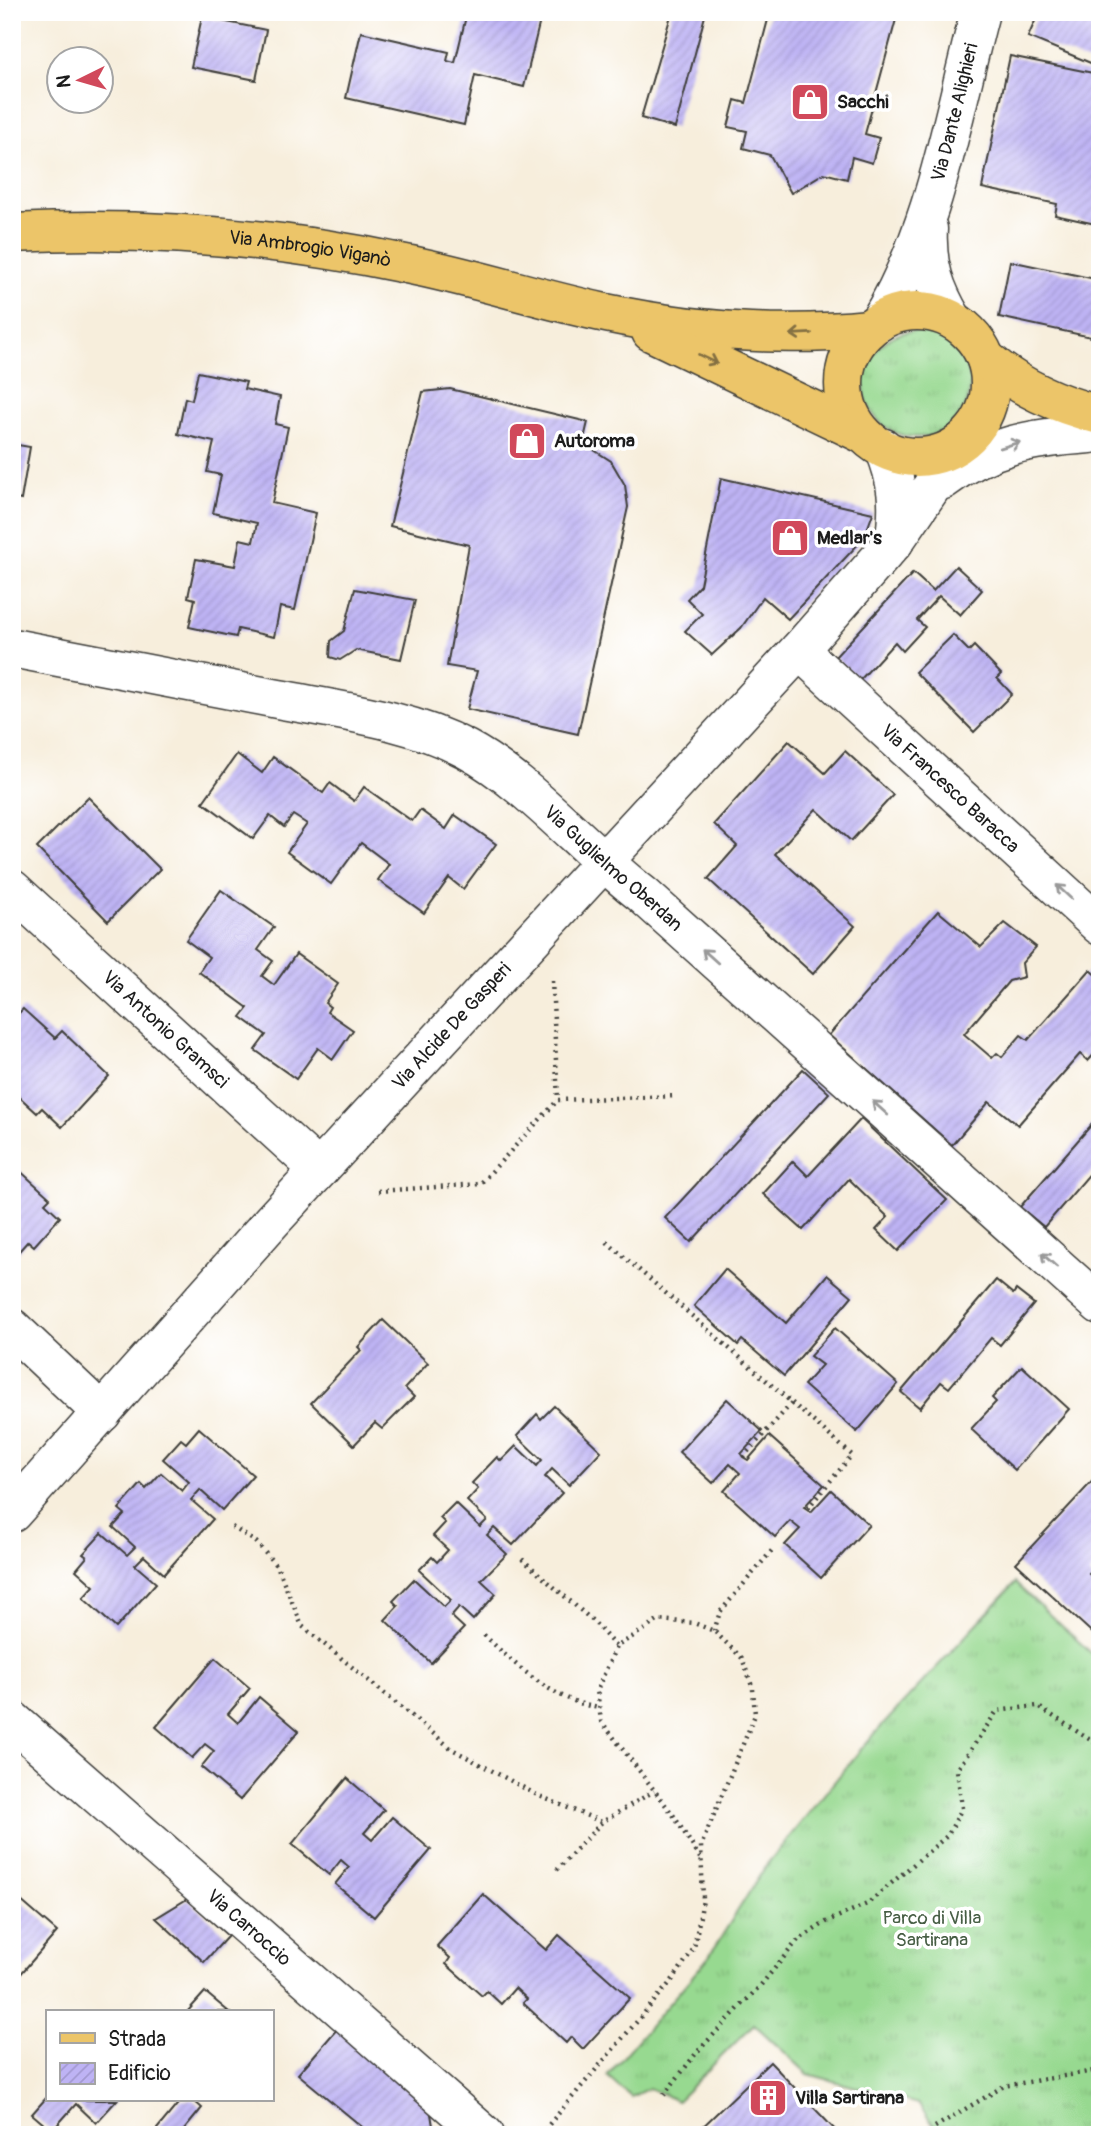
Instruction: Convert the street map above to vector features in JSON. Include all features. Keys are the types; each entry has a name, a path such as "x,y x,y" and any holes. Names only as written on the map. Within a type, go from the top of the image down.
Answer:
{"main road":[{"name":"Via Ambrogio Viganò","path":"12,233 162,231 229,236 403,263 601,312 758,333 789,335 874,325"},
{"path":"916,311 935,313 953,320 977,342 986,359 1010,380 1038,394 1100,417 1029,413 971,431 945,452 924,457 903,456 874,441 851,414 845,392 846,368 854,347 874,325 916,311"},
{"name":"Via Ambrogio Viganò","path":"601,312 690,350 874,441"},
{"path":"971,431 989,391 986,359"}],"street":[{"name":"Via Dante Alighieri","path":"874,325 906,274 929,213 980,12"},
{"name":"Via Dante Alighieri","path":"929,213 927,254 933,282 953,320"},
{"path":"930,490 967,462 1005,446 1050,437 1090,434 1100,430"},
{"name":"Via Alcide De Gasperi","path":"12,1513 319,1170 799,650 894,542 971,431"},
{"path":"874,441 897,491 899,511 894,542"},
{"name":"Via Guglielmo Oberdan","path":"12,649 417,729 467,750 493,766 602,864 642,894 1100,1306"},
{"name":"Via Francesco Baracca","path":"799,650 1100,926"},
{"name":"Via Antonio Gramsci","path":"12,889 319,1170"},
{"path":"12,1328 102,1413"},
{"name":"Via Carroccio","path":"12,1720 473,2131"}],"path":[{"path":"378,1191 481,1184 558,1100 552,981"},
{"path":"558,1100 677,1096"},
{"path":"607,1242 852,1455 807,1509"},
{"path":"743,1457 792,1403"},
{"path":"232,1527 256,1542 278,1568 302,1626 399,1707 452,1749 537,1795 602,1822"},
{"path":"714,1631 720,1612 775,1548"},
{"path":"522,1559 593,1622 616,1647"},
{"path":"540,2135 674,1978 694,1948 703,1900 701,1846 755,1715 752,1689 741,1658 714,1631 694,1623 659,1620 616,1647 597,1690 601,1721 701,1858"},
{"path":"484,1635 538,1682 577,1704 599,1708"},
{"path":"664,2095 698,2051 760,1986 798,1940 828,1921 867,1904 948,1835 962,1808 957,1770 997,1711 1037,1706 1100,1746"},
{"path":"557,1870 602,1822 654,1791"},
{"path":"935,2127 1004,2086 1100,2070"}],"green space":[{"path":"917,331 937,335 955,346 966,364 970,384 966,404 955,422 937,433 917,437 897,433 879,422 868,404 864,384 868,364 879,346 897,335"},
{"name":"Parco di Villa Sartirana","path":"1015,1583 1100,1661 1100,2135 936,2135 935,2127 918,2104 808,2074 754,2024 677,2101 649,2088 631,2097 607,2076 708,1958 767,1864 867,1742"}],"building":[{"path":"467,12 542,12 524,87 475,75 464,125 346,98 361,32 449,52 447,61 455,63"},
{"path":"672,12 706,12 675,128 641,118"},
{"name":"Sacchi","path":"770,12 898,12 865,134 879,138 872,163 852,157 847,179 824,173 791,193 770,155 743,148 747,131 728,127 735,100 746,103"},
{"path":"1039,12 1100,12 1100,225 1055,215 1057,204 982,188 1010,56 1093,73 1093,64 1028,37"},
{"path":"202,17 266,30 256,80 191,67"},
{"path":"1010,261 1100,280 1100,339 999,317"},
{"path":"198,372 246,382 244,389 280,397 275,424 288,427 272,503 316,513 295,610 280,607 274,637 238,629 236,637 189,627 195,599 188,597 196,559 235,566 240,539 253,542 257,523 213,513 221,475 207,472 214,442 178,434 185,398 192,400"},
{"path":"450,389 588,422 583,443 611,461 625,485 628,507 578,734 467,709 477,671 447,666 469,545 390,526 423,392"},
{"path":"12,444 30,447 21,500 12,498"},
{"path":"721,478 873,513 864,538 788,619 763,597 741,628 712,655 685,631 702,614 687,599 700,585"},
{"path":"956,566 982,590 960,615 939,596 917,620 925,627 903,651 895,642 860,680 835,657 913,573 933,591"},
{"path":"355,589 415,600 401,659 356,650 340,660 330,657 331,641 344,631"},
{"path":"953,635 969,651 974,646 1001,674 997,678 1012,694 974,732 915,672"},
{"path":"789,741 825,773 845,751 893,795 851,841 816,809 775,854 855,926 813,974 708,879 737,846 714,824"},
{"path":"237,754 262,773 273,757 323,793 330,783 354,801 364,787 412,821 420,810 446,829 455,815 496,844 463,889 449,878 424,913 378,880 389,864 361,843 331,884 287,852 307,824 293,815 284,827 270,816 253,839 203,802"},
{"path":"88,797 160,869 108,921 37,848"},
{"path":"221,890 274,927 258,950 273,961 262,976 274,985 296,954 338,984 325,1003 330,1007 327,1012 353,1030 333,1059 318,1048 296,1079 255,1050 266,1035 241,1017 248,1008 199,972 209,957 186,940"},
{"path":"938,911 981,947 1005,923 1036,947 1022,963 1024,977 1009,981 964,1034 992,1058 997,1053 1002,1057 1021,1035 1028,1040 1090,970 1100,979 1100,1048 1088,1061 1080,1054 1018,1125 989,1102 952,1145 829,1035"},
{"path":"23,1009 55,1038 62,1031 109,1076 62,1127 42,1108 37,1113 12,1090 12,1020"},
{"path":"803,1069 829,1093 691,1242 665,1218"},
{"path":"1100,1115 1100,1162 1044,1227 1020,1207"},
{"path":"861,1119 947,1200 898,1251 876,1230 888,1217 849,1179 803,1230 763,1194 793,1161 808,1176"},
{"path":"17,1168 50,1198 45,1203 60,1217 34,1246 28,1241 12,1259 12,1173"},
{"path":"725,1269 786,1323 827,1275 852,1296 784,1376 742,1340 738,1345 694,1306"},
{"path":"996,1280 1013,1294 1016,1290 1034,1304 1000,1345 991,1338 949,1388 941,1382 920,1408 901,1392"},
{"path":"383,1320 428,1363 405,1388 414,1397 382,1429 375,1423 354,1445 311,1403 361,1350 358,1347"},
{"path":"835,1328 898,1384 857,1432 804,1385 822,1365 810,1356"},
{"path":"1022,1366 1069,1409 1015,1470 971,1429 996,1402 992,1398"},
{"path":"727,1399 762,1431 741,1454 743,1457 748,1460 769,1436 824,1485 804,1507 811,1512 831,1490 869,1525 821,1578 785,1545 800,1529 790,1521 775,1537 724,1491 740,1473 730,1464 713,1483 679,1452"},
{"path":"554,1406 601,1451 569,1485 552,1469 545,1477 562,1493 513,1545 494,1528 487,1535 507,1554 481,1580 496,1594 473,1620 459,1607 451,1616 464,1628 431,1663 385,1620 398,1606 393,1601 414,1579 444,1607 451,1600 419,1570 432,1557 437,1562 448,1550 433,1536 445,1523 440,1518 455,1503 480,1527 487,1520 467,1501 478,1489 472,1483 497,1457 501,1461 516,1446 537,1466 542,1460 517,1436 537,1414 541,1419"},
{"path":"199,1428 253,1475 222,1510 200,1490 191,1500 213,1519 164,1574 144,1556 135,1565 156,1583 116,1628 83,1598 94,1586 76,1570 87,1557 83,1554 102,1533 127,1555 135,1547 113,1527 125,1514 119,1509 141,1484 146,1489 161,1473 182,1491 189,1482 163,1459 181,1439 186,1443"},
{"path":"1100,1473 1100,1563 1089,1574 1100,1584 1100,1640 1016,1563"},
{"path":"215,1658 250,1688 228,1714 238,1723 259,1697 299,1731 240,1800 201,1767 214,1751 205,1744 192,1758 156,1727"},
{"path":"347,1778 384,1810 364,1833 372,1840 392,1817 431,1850 374,1917 335,1884 349,1867 341,1860 329,1875 292,1844"},
{"path":"12,1893 57,1932 12,1984"},
{"path":"483,1894 546,1950 559,1935 630,1998 583,2049 571,2037 566,2043 523,2003 527,1999 515,1988 501,2004 487,1991 482,1996 446,1964 450,1958 437,1946"},
{"path":"187,1899 228,1936 204,1962 156,1918"},
{"path":"205,1992 227,2010 189,2010"},
{"path":"338,2028 430,2108 434,2132 432,2135 372,2135 298,2074"},
{"name":"Villa Sartirana","path":"770,2062 840,2135 694,2135"},
{"path":"46,2098 46,2102 115,2102 96,2123 76,2104 52,2131 32,2114"},
{"path":"179,2102 195,2102 202,2108 180,2135 152,2135"}],"place":[{"name":"Sacchi","path":"810,102"},
{"name":"Autoroma","path":"527,441"},
{"name":"Medlar's","path":"790,538"},
{"name":"Villa Sartirana","path":"768,2098"}]}
